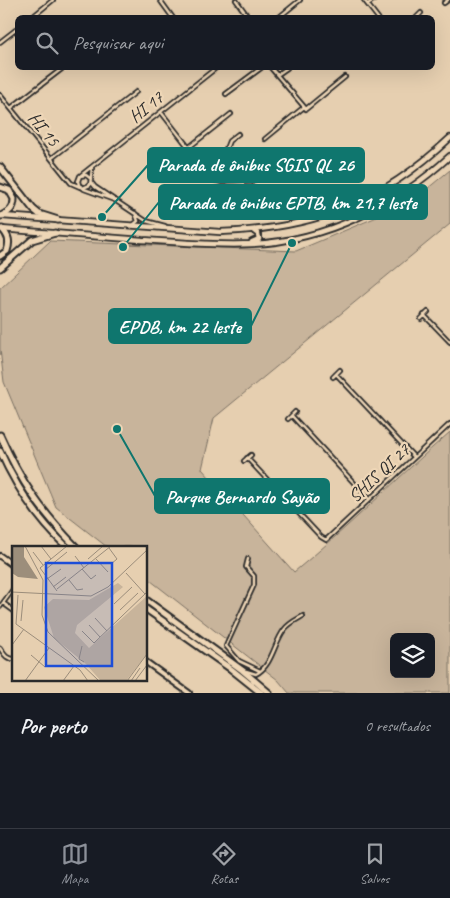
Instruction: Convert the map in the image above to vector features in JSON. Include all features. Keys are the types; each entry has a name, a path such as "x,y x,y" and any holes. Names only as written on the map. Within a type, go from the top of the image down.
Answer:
{"highway":[{"path":"0,167 33,209 39,214 58,220"},
{"path":"0,187 9,190 14,199 12,209 0,216"},
{"path":"0,256 7,251 9,242 7,234 1,229"},
{"path":"0,268 32,240 55,234"},
{"path":"0,435 15,468 30,493 46,516 75,546"},
{"path":"0,451 14,479 42,522 66,546"},
{"path":"148,601 242,670 269,693"},
{"path":"148,610 231,669 261,693"}],"main road":[{"path":"0,216 184,230 254,231 308,221 354,204 402,178 425,161 450,138"},
{"path":"1,229 218,245 266,243 300,237 328,229 394,199 416,184 450,156"},
{"path":"240,245 257,241 259,237 254,231"}],"street":[{"path":"35,15 53,0"},
{"path":"160,0 171,15"},
{"path":"236,0 247,15"},
{"path":"282,15 300,0"},
{"path":"364,0 376,15"},
{"path":"368,4 373,0"},
{"path":"444,3 448,0"},
{"path":"0,42 15,30"},
{"path":"12,108 60,70"},
{"name":"HI 17","path":"80,177 212,70"},
{"path":"226,94 258,70"},
{"path":"273,70 305,108"},
{"path":"277,75 283,70"},
{"path":"264,139 345,77"},
{"path":"52,158 136,92"},
{"name":"HI 15","path":"0,95 68,180 82,188 120,202"},
{"path":"161,112 214,180 251,183 256,178"},
{"path":"188,148 231,114"},
{"path":"204,167 225,151 229,141 238,134"},
{"path":"80,177 78,183 82,188 88,187 91,181 92,167"},
{"path":"68,180 73,181 86,175 95,187 152,224 184,230"},
{"path":"131,226 138,221 135,212"},
{"path":"421,319 428,312"},
{"path":"424,316 450,342"},
{"path":"333,377 340,370"},
{"path":"336,374 414,458"},
{"path":"288,419 295,412"},
{"path":"292,416 369,499"},
{"name":"SHIS QI 27","path":"248,458 325,540 450,424"},
{"path":"244,461 251,455"},
{"path":"0,556 12,565"},
{"path":"248,559 246,567 254,576 254,585 226,646 239,662 260,671"},
{"path":"0,607 12,591"},
{"path":"3,603 12,610"},
{"path":"242,670 256,674 260,671 271,656 284,630 293,621 304,616"},
{"path":"0,648 4,655 12,659"},
{"path":"148,663 188,693"}],"shaded area":[{"path":"450,170 450,224 214,418 202,469 294,572 450,432 450,693 289,693 278,680 148,579 148,546 106,546 56,507 4,382 0,349 0,288 50,241 296,251 410,203"}],"place":[{"name":"Parada de ônibus SGIS QL 26","path":"102,217"},
{"name":"EPDB, km 22 leste","path":"292,243"},
{"name":"Parada de ônibus EPTB, km 21,7 leste","path":"123,247"},
{"name":"Parque Bernardo Sayão","path":"117,429"}]}
